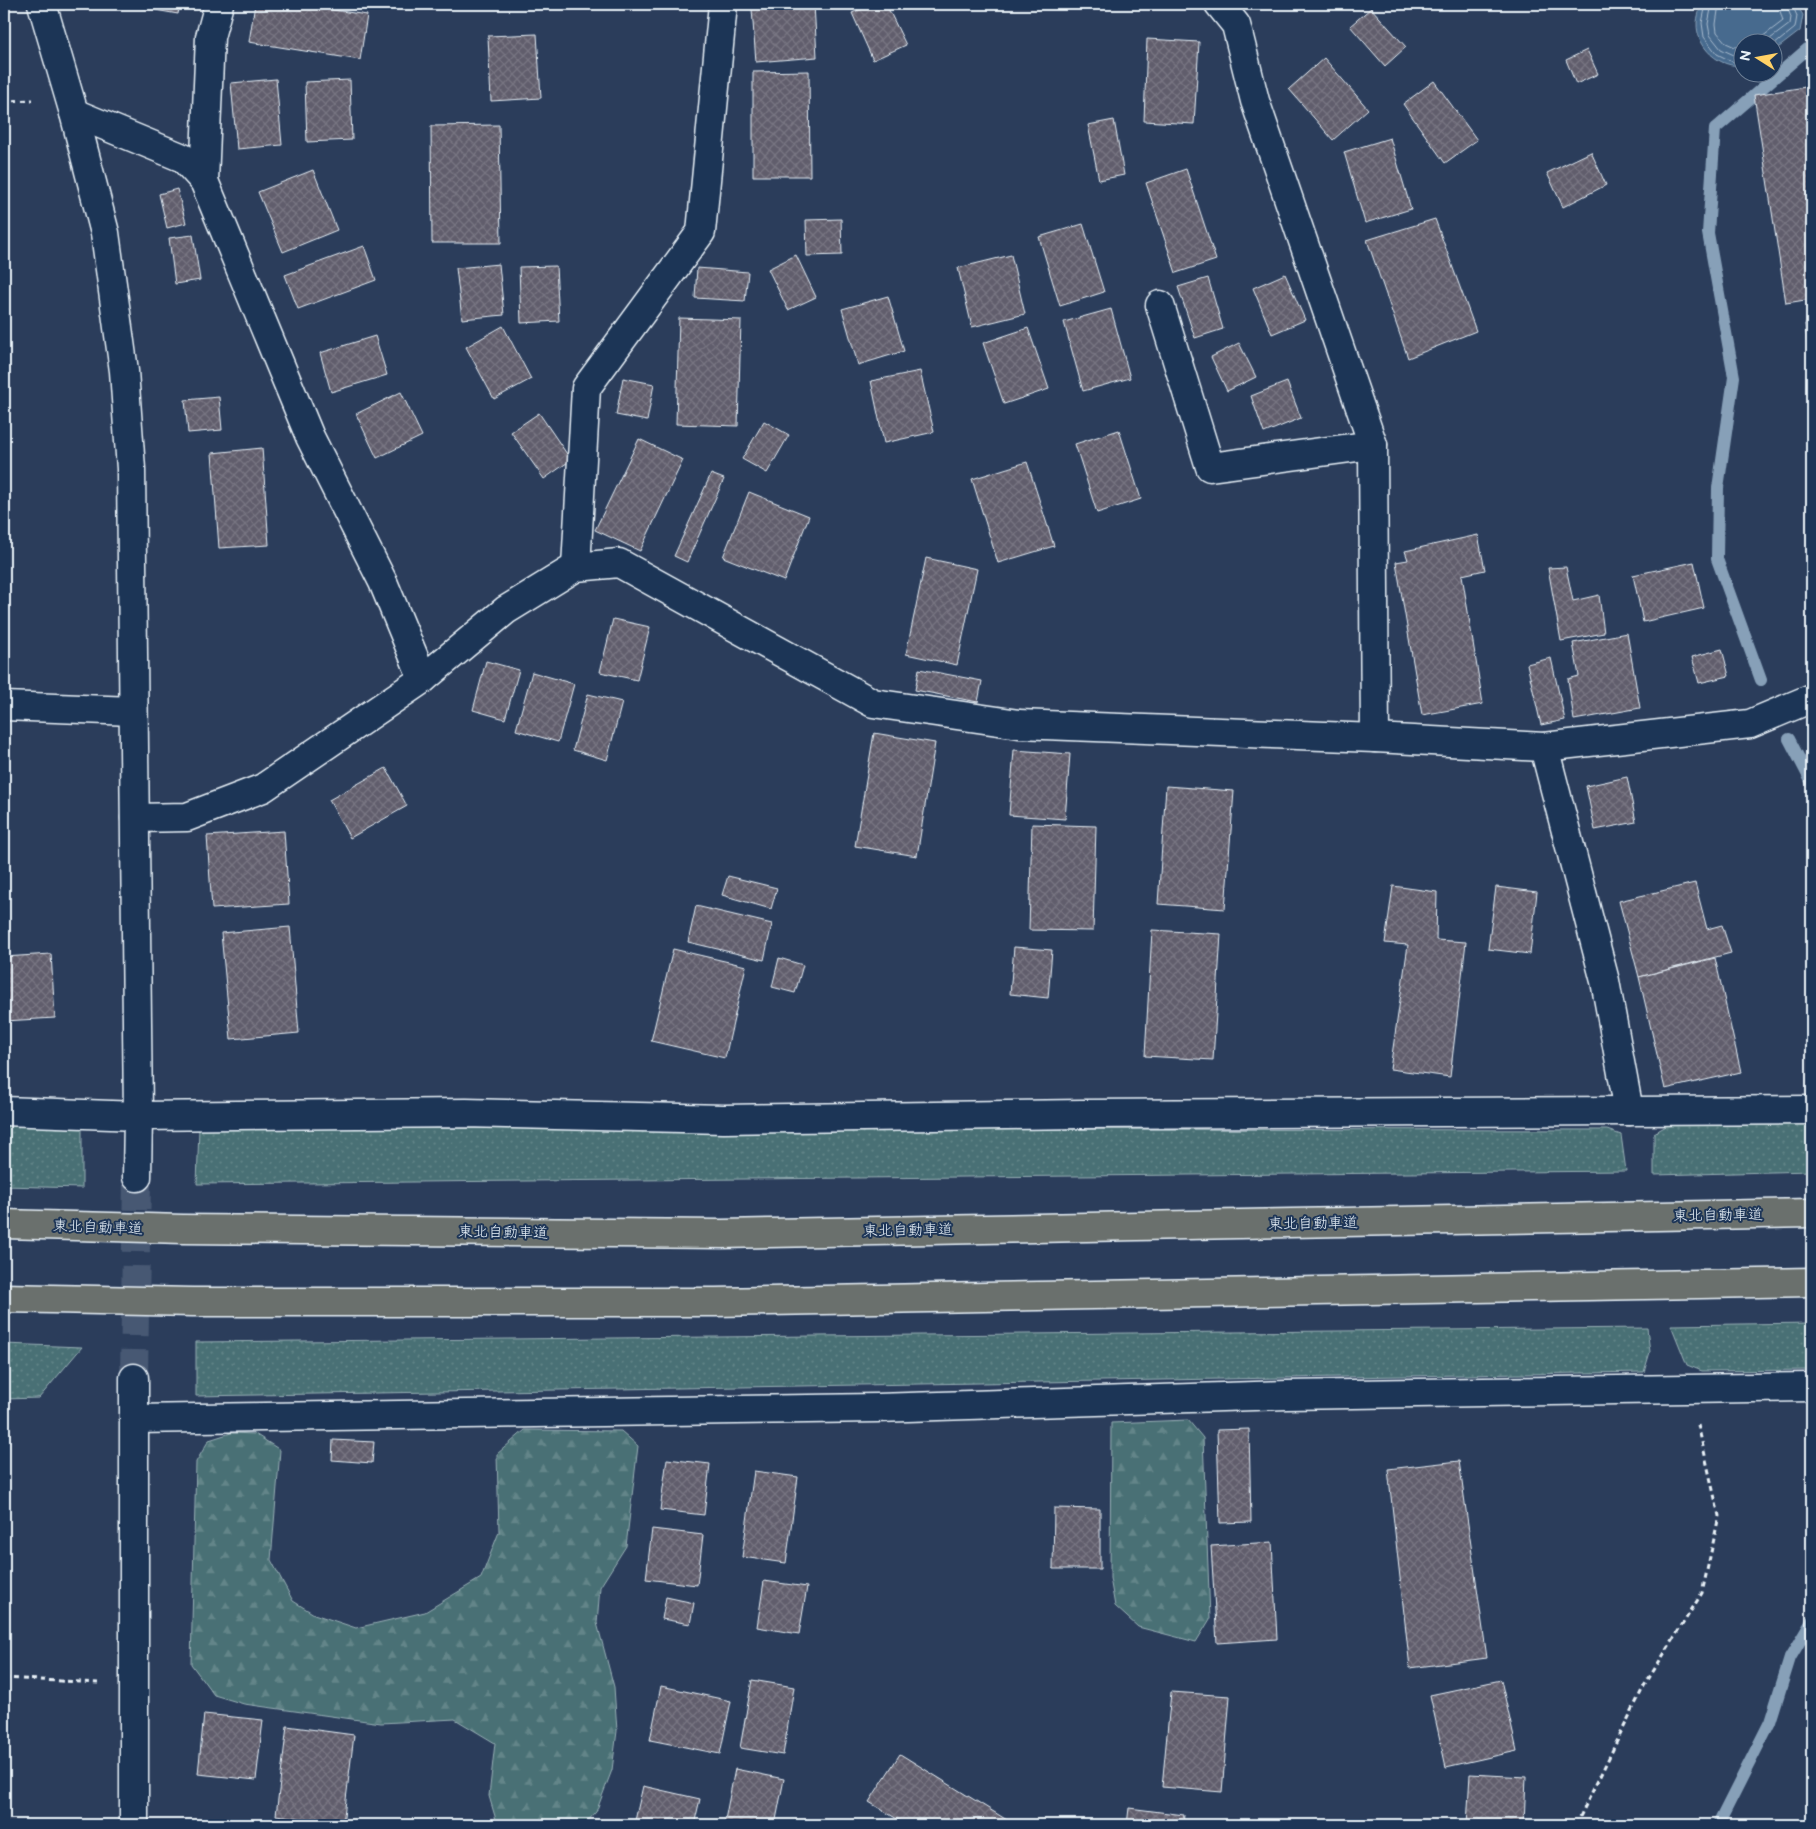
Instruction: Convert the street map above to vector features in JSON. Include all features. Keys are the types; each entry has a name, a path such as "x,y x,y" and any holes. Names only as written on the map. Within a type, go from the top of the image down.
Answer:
{"highway":[{"name":"東北自動車道","path":"4,1224 183,1229 722,1234 1812,1213"},
{"path":"4,1298 193,1302 715,1302 1812,1282"}],"street":[{"path":"42,4 74,113 105,233 124,371 131,469 138,1116 137,1177"},
{"path":"204,181 210,37 219,4"},
{"path":"576,567 586,388 701,232 723,4"},
{"path":"1219,4 1236,25 1255,101 1373,445 1376,738"},
{"path":"74,113 183,158 204,181 310,436 383,582 423,679"},
{"path":"1160,305 1210,467 1373,445"},
{"path":"135,818 187,817 263,788 423,679 506,610 576,567 618,564 873,703 1019,724 1376,738 1544,747 1750,724 1812,698"},
{"path":"4,706 133,711"},
{"path":"1544,747 1605,981 1629,1110"},
{"path":"4,1112 138,1116 466,1113 724,1119 1092,1114 1812,1110"},
{"path":"134,1378 134,1825"},
{"path":"135,1419 877,1408 1287,1395 1812,1387"}],"path":[{"path":"1576,1825 1644,1686 1702,1593 1719,1516 1690,1390"},
{"path":"4,1678 133,1684"}],"green space":[{"path":"1812,1121 1812,1171 1654,1175 1654,1133 1668,1125"},
{"path":"4,1124 82,1126 82,1188 4,1186"},
{"path":"199,1128 1607,1130 1621,1135 1626,1171 197,1184"},
{"path":"1812,1323 1812,1370 1702,1371 1687,1365 1671,1325"},
{"path":"1647,1328 1650,1352 1644,1372 196,1396 196,1342"},
{"path":"4,1344 82,1347 39,1398 4,1399"},
{"path":"1188,1420 1203,1438 1210,1619 1196,1642 1138,1627 1115,1606 1110,1578 1111,1423"},
{"path":"525,1430 621,1431 638,1446 626,1546 600,1587 597,1623 614,1687 617,1731 612,1770 596,1812 584,1825 504,1825 497,1823 489,1796 495,1743 455,1719 381,1723 244,1704 214,1695 191,1664 196,1462 209,1440 231,1433 255,1434 280,1450 271,1560 293,1601 314,1614 356,1628 425,1612 481,1578 499,1532 497,1454"}],"water":[{"path":"1701,4 1796,4 1803,15 1800,31 1784,43 1784,32 1734,32 1734,65 1718,60 1705,48 1698,32 1697,18"}],"building":[{"path":"121,4 180,4 178,14"},
{"path":"255,4 294,4 367,15 360,60 249,42"},
{"path":"814,4 817,57 756,62 752,9"},
{"path":"872,4 886,4 906,45 873,60 852,13"},
{"path":"1371,8 1406,47 1385,66 1350,26"},
{"path":"537,34 541,98 491,101 488,36"},
{"path":"1147,39 1199,42 1194,124 1144,121"},
{"path":"1587,50 1598,74 1576,84 1566,60"},
{"path":"1324,58 1368,109 1333,140 1289,89"},
{"path":"809,71 810,176 753,176 753,72"},
{"path":"276,79 282,145 237,149 231,83"},
{"path":"350,80 352,140 307,142 305,82"},
{"path":"1434,81 1477,140 1445,163 1403,104"},
{"path":"1812,86 1812,299 1786,303 1754,95"},
{"path":"1114,120 1124,175 1099,180 1088,125"},
{"path":"499,125 501,243 432,243 431,126"},
{"path":"1390,138 1411,209 1365,223 1344,152"},
{"path":"1591,152 1606,185 1563,207 1547,173"},
{"path":"1186,169 1216,260 1176,273 1146,183"},
{"path":"313,170 337,230 283,252 258,192"},
{"path":"177,189 186,223 167,228 159,194"},
{"path":"841,219 842,255 807,256 806,220"},
{"path":"1435,219 1476,331 1408,358 1367,240"},
{"path":"1083,224 1104,292 1060,306 1039,237"},
{"path":"193,235 200,280 175,284 169,238"},
{"path":"364,246 376,280 298,309 285,275"},
{"path":"796,255 816,297 788,310 768,269"},
{"path":"1011,255 1025,314 972,327 958,268"},
{"path":"499,264 504,315 462,319 456,268"},
{"path":"556,266 559,321 521,323 519,267"},
{"path":"697,268 748,272 745,301 695,298"},
{"path":"1285,274 1305,320 1272,334 1253,288"},
{"path":"1208,278 1223,329 1195,338 1178,287"},
{"path":"888,296 904,351 858,365 842,309"},
{"path":"1111,309 1130,378 1083,391 1064,322"},
{"path":"679,318 741,320 738,426 676,424"},
{"path":"1812,323 1812,380 1805,324"},
{"path":"503,326 531,379 494,399 466,347"},
{"path":"1028,328 1049,389 1004,404 983,343"},
{"path":"375,336 387,375 331,392 320,353"},
{"path":"1239,343 1256,377 1227,391 1211,357"},
{"path":"920,371 934,432 884,443 871,381"},
{"path":"623,378 654,384 647,421 616,415"},
{"path":"1287,382 1301,418 1264,433 1251,396"},
{"path":"401,392 422,436 377,458 356,414"},
{"path":"219,397 222,430 188,433 185,400"},
{"path":"539,413 571,460 544,479 511,432"},
{"path":"764,421 789,435 767,473 742,459"},
{"path":"1119,430 1141,499 1097,513 1075,444"},
{"path":"639,439 683,460 640,551 595,530"},
{"path":"262,448 269,545 219,548 212,453"},
{"path":"1027,462 1054,546 998,563 972,479"},
{"path":"711,474 724,479 687,562 674,556"},
{"path":"749,492 809,516 784,581 723,557"},
{"path":"1478,535 1485,570 1462,575 1483,704 1422,715 1396,562 1408,560 1405,551"},
{"path":"926,558 977,569 957,665 906,654"},
{"path":"1694,562 1704,608 1643,622 1633,575"},
{"path":"1566,567 1573,601 1599,595 1604,633 1561,641 1548,568"},
{"path":"613,619 650,627 637,680 600,672"},
{"path":"1627,633 1640,708 1574,720 1568,679 1579,676 1573,643"},
{"path":"1722,649 1729,676 1699,683 1692,657"},
{"path":"1551,658 1565,720 1541,725 1527,664"},
{"path":"486,661 519,670 505,719 473,710"},
{"path":"919,669 982,681 978,702 915,690"},
{"path":"532,672 574,684 558,742 516,730"},
{"path":"588,694 622,702 607,760 573,750"},
{"path":"874,733 935,743 917,856 855,846"},
{"path":"1014,750 1070,754 1065,819 1009,815"},
{"path":"386,768 407,806 350,838 329,800"},
{"path":"1627,777 1636,822 1595,830 1586,786"},
{"path":"1166,786 1234,791 1225,909 1158,904"},
{"path":"1032,824 1096,826 1093,931 1029,930"},
{"path":"284,831 289,904 212,909 207,836"},
{"path":"728,876 777,888 771,909 722,895"},
{"path":"1695,883 1707,929 1722,925 1731,953 1639,977 1619,901"},
{"path":"1393,886 1437,892 1436,940 1466,942 1450,1077 1390,1069 1408,945 1385,943"},
{"path":"1496,887 1537,892 1530,954 1488,949"},
{"path":"696,906 772,924 764,960 688,942"},
{"path":"290,927 299,1033 231,1039 221,933"},
{"path":"1152,930 1221,934 1213,1060 1145,1056"},
{"path":"1014,947 1052,950 1048,998 1010,994"},
{"path":"673,949 746,966 725,1058 651,1041"},
{"path":"51,954 55,1018 4,1021 4,957"},
{"path":"779,958 803,965 795,993 772,987"},
{"path":"1715,958 1741,1072 1665,1089 1639,977"},
{"path":"1249,1429 1251,1522 1220,1523 1217,1430"},
{"path":"333,1440 374,1442 372,1463 332,1460"},
{"path":"667,1459 710,1464 704,1515 660,1510"},
{"path":"1459,1461 1487,1658 1410,1668 1388,1469"},
{"path":"754,1471 798,1477 786,1563 742,1557"},
{"path":"1054,1508 1100,1509 1100,1569 1053,1569"},
{"path":"652,1529 703,1535 697,1585 646,1579"},
{"path":"1272,1542 1277,1639 1217,1643 1211,1546"},
{"path":"764,1581 807,1587 799,1634 757,1627"},
{"path":"666,1597 694,1603 690,1624 662,1619"},
{"path":"752,1680 794,1687 783,1755 740,1748"},
{"path":"1501,1680 1517,1751 1446,1767 1430,1695"},
{"path":"661,1686 731,1701 720,1754 650,1740"},
{"path":"1171,1692 1230,1696 1222,1792 1162,1787"},
{"path":"204,1714 263,1720 256,1780 198,1774"},
{"path":"287,1726 354,1735 343,1824 276,1815"},
{"path":"900,1754 1015,1825 907,1825 869,1802"},
{"path":"735,1769 784,1779 775,1825 724,1825"},
{"path":"1470,1774 1526,1777 1524,1825 1467,1825"},
{"path":"643,1786 700,1799 694,1825 634,1825"},
{"path":"1129,1808 1184,1815 1183,1825 1127,1825"}],"waterway":[{"path":"1761,680 1717,559 1718,488 1734,377 1708,233 1715,129 1812,45"},
{"path":"1789,739 1812,783"},
{"path":"1718,1825 1770,1722 1790,1658 1812,1621"}],"tunnel":[{"path":"134,1378 137,1177"}]}
